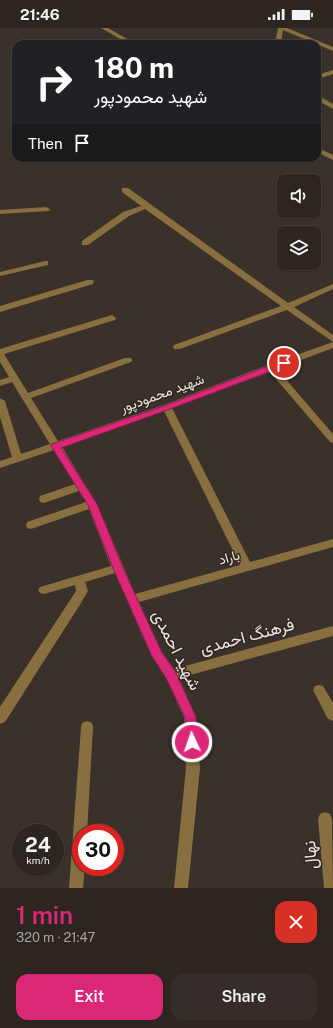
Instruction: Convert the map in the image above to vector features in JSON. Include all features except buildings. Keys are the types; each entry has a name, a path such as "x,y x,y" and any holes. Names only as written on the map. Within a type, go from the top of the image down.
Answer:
{"street":[{"path":"104,28 126,40"},
{"path":"279,40 281,28 311,40"},
{"path":"298,28 333,43"},
{"path":"321,44 333,49"},
{"path":"321,76 333,72"},
{"path":"321,100 333,107"},
{"path":"321,150 333,158"},
{"path":"125,190 333,339"},
{"path":"85,243 126,214 146,206"},
{"path":"0,212 46,209"},
{"path":"0,274 45,263"},
{"path":"0,310 90,282"},
{"path":"177,347 287,307 333,286"},
{"path":"0,354 112,318"},
{"name":"شهید محمودپور","path":"0,465 167,408 333,345"},
{"name":"شهید احمدی","path":"0,354 55,446 92,504 118,568 157,656 171,675 190,717 193,761 181,888"},
{"path":"25,397 128,360"},
{"path":"272,367 333,440"},
{"path":"0,383 14,379"},
{"path":"0,401 17,459"},
{"path":"167,408 247,567"},
{"path":"44,499 81,486"},
{"path":"31,525 92,504"},
{"name":"باراد","path":"133,599 333,543"},
{"path":"44,590 118,568"},
{"path":"0,718 82,592 79,580"},
{"name":"فرهنگ احمدی","path":"171,675 333,631"},
{"path":"319,690 333,715"},
{"path":"76,888 87,727"},
{"name":"نهال","path":"325,819 331,888"}],"route":[{"path":"192,742 190,717 171,675 157,656 118,568 92,504 55,446 167,408 284,363"}]}
